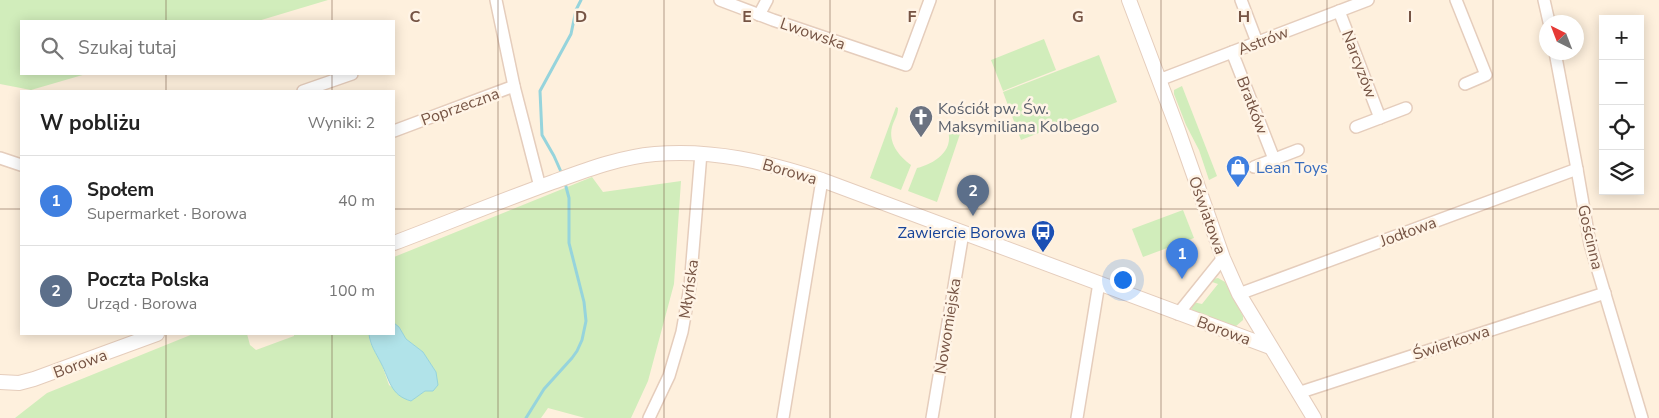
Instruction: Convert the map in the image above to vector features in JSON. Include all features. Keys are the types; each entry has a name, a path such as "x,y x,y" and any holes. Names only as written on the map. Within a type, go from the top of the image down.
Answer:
{"street":[{"path":"496,0 514,86"},
{"name":"Lwowska","path":"720,0 906,65 930,0"},
{"path":"759,15 767,0"},
{"name":"Oświatowa","path":"1129,0 1223,258 1239,294 1314,418"},
{"path":"1241,0 1257,42"},
{"name":"Astrów","path":"1159,80 1368,0"},
{"path":"1456,0 1486,75 1465,84"},
{"path":"1544,0 1547,15"},
{"name":"Narcyzów","path":"1339,11 1380,118"},
{"name":"Bratków","path":"1232,52 1274,159"},
{"name":"Gościnna","path":"1557,60 1586,227 1642,418"},
{"path":"306,90 349,75"},
{"name":"Poprzeczna","path":"395,131 514,86 546,185"},
{"name":"Narcyzów","path":"1356,127 1406,108"},
{"path":"1254,167 1298,150"},
{"name":"Borowa","path":"395,243 602,164 654,154 701,153 740,158 782,167 822,180 1270,347"},
{"name":"Młyńska","path":"649,418 668,376 682,332 690,287 701,153"},
{"path":"0,158 20,165"},
{"name":"Jodłowa","path":"1239,294 1577,169"},
{"path":"783,418 822,180"},
{"name":"Nowomiejska","path":"932,418 963,233"},
{"name":"Borowa","path":"1178,314 1223,258"},
{"path":"1077,418 1098,283"},
{"name":"Świerkowa","path":"1298,393 1604,292"},
{"name":"Borowa","path":"0,382 18,383 34,379 154,335"}],"green space":[{"path":"0,0 328,0 261,20 20,20 20,75 83,75 31,90 0,84"},
{"path":"1044,39 1056,70 1003,91 991,60"},
{"path":"1099,55 1117,102 1021,140 1003,92"},
{"path":"1182,86 1217,176 1209,180 1199,150 1186,125 1174,94 1174,90"},
{"path":"896,107 898,111 891,133 893,144 902,158 911,165 901,190 870,178"},
{"path":"954,123 963,125 937,202 908,191 917,168 941,156 948,145 948,131"},
{"path":"592,177 603,192 681,181 674,284 648,381 631,418 585,418 548,408 541,418 15,418 47,393 191,335 247,335 250,345 256,350 294,335 369,335 370,342 382,365 389,385 411,401 425,391 436,372 423,352 406,339 395,324 395,257"},
{"path":"1183,210 1194,238 1143,257 1132,229"},
{"path":"1218,278 1225,282 1243,316 1243,320 1235,327 1192,312 1191,306 1193,302 1202,304 1218,284 1209,281"}],"water":[{"path":"395,324 406,339 423,352 436,372 438,385 433,391 425,391 411,401 399,395 392,386 373,349 369,335 395,335"}],"waterway":[{"path":"562,174 542,135 540,91 571,34 576,10 581,0"},
{"path":"526,418 544,389 577,351 582,340 586,321 584,302 569,243 569,198 565,183"}],"place":[{"name":"Kościół pw. Św. Maksymiliana Kolbego","path":"921,138"},
{"name":"Lean Toys","path":"1238,188"},
{"name":"Poczta Polska","path":"973,216"},
{"name":"Zawiercie Borowa","path":"1043,253"},
{"name":"Społem","path":"1182,279"}]}
